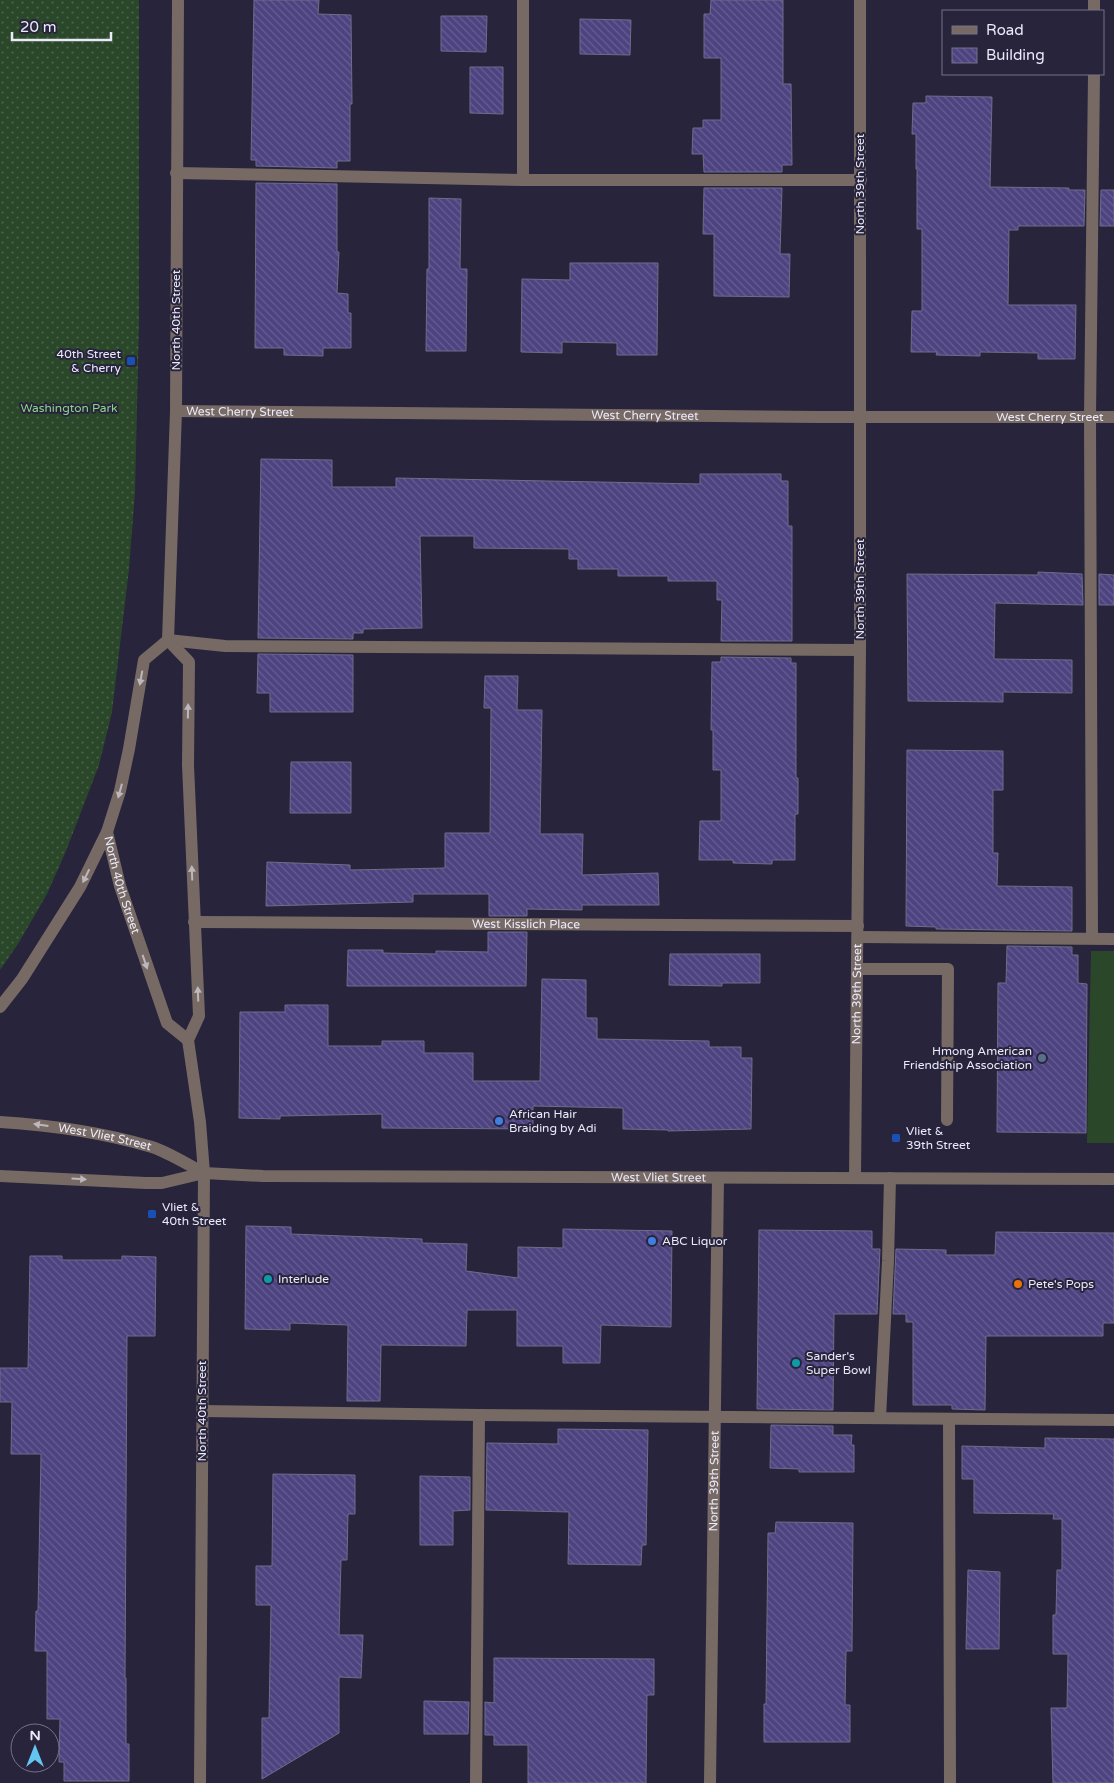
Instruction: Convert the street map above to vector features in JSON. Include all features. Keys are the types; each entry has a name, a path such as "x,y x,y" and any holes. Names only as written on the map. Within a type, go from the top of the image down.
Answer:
{"street":[{"name":"North 40th Street","path":"178,0 176,411 168,640 144,660 130,749 120,791 107,832 120,886 167,1023 188,1040 200,1122 204,1173 200,1783"},
{"path":"523,0 523,180"},
{"name":"North 39th Street","path":"855,1178 860,650 860,0"},
{"path":"1092,938 1090,417 1094,75"},
{"path":"176,173 523,180 861,180"},
{"name":"West Cherry Street","path":"176,411 860,417 1114,417"},
{"path":"168,640 225,646 860,650"},
{"path":"168,640 189,662 188,765 198,1016 188,1040"},
{"path":"0,1007 22,979 80,887 107,832"},
{"name":"West Kisslich Place","path":"194,922 858,932 1114,939"},
{"path":"858,969 948,969 947,1120"},
{"name":"West Vliet Street","path":"0,1122 37,1124 84,1132 154,1148 204,1173"},
{"name":"West Vliet Street","path":"0,1176 162,1183 204,1173 263,1176 1114,1179"},
{"name":"North 39th Street","path":"710,1783 718,1178"},
{"path":"880,1418 890,1178"},
{"path":"202,1411 1114,1420"},
{"path":"476,1783 480,1415"},
{"path":"949,1419 950,1783"}],"green space":[{"name":"Washington Park","path":"0,0 139,0 139,323 135,492 129,569 112,712 99,765 66,851 47,894 18,944 0,970"},
{"path":"1091,951 1114,951 1114,1143 1087,1143"}],"building":[{"path":"254,0 319,0 318,14 351,15 352,104 350,104 350,161 337,161 337,168 256,166 256,160 251,160"},
{"path":"711,0 783,0 783,84 791,84 792,165 782,165 782,172 704,172 703,154 692,154 693,128 703,128 703,120 721,120 721,58 704,58 704,14 710,14"},
{"path":"441,16 487,16 486,52 441,51"},
{"path":"580,19 631,20 630,55 580,54"},
{"path":"470,67 503,67 503,114 470,113"},
{"path":"926,96 992,97 990,187 1085,190 1084,226 1018,226 1018,230 1009,230 1008,305 1076,305 1075,359 1038,359 1038,353 980,352 980,356 936,355 937,352 911,352 912,311 922,311 922,229 917,229 916,134 912,134 913,103 926,103"},
{"path":"256,183 337,184 337,252 339,252 337,293 348,294 348,313 351,313 351,348 323,348 323,356 284,355 284,348 255,348"},
{"path":"704,188 782,188 780,254 790,254 789,297 714,296 714,234 703,234"},
{"path":"1101,190 1114,190 1114,226 1100,226"},
{"path":"429,198 461,199 460,269 467,269 466,351 426,351"},
{"path":"570,263 658,263 657,355 617,355 617,343 562,342 562,353 521,352 522,279 570,280"},
{"path":"261,459 332,460 332,487 396,487 396,478 700,484 700,474 781,474 781,481 788,481 788,526 792,526 792,641 721,641 722,600 717,600 717,581 668,581 668,576 618,576 618,569 578,569 578,559 569,559 569,549 474,548 474,536 420,536 422,628 363,629 363,633 353,633 353,639 258,638"},
{"path":"1038,572 1082,574 1083,605 995,603 994,659 1072,660 1072,693 1003,692 1003,702 908,701 907,574 1038,575"},
{"path":"1099,574 1114,575 1114,605 1099,605"},
{"path":"258,654 353,655 353,712 270,712 270,693 257,693"},
{"path":"721,657 791,658 791,663 796,663 796,778 798,778 798,814 795,814 795,860 772,860 772,864 733,863 733,860 699,860 700,821 721,821 721,770 713,770 713,730 711,730 712,662 721,662"},
{"path":"485,676 518,676 517,710 542,710 540,834 583,834 582,875 658,873 659,905 582,905 582,910 527,909 527,916 489,916 489,894 413,894 413,902 266,906 267,862 350,865 350,870 445,868 445,833 490,833 491,708 484,708"},
{"path":"907,750 1003,751 1003,790 993,790 993,853 998,853 997,886 1072,887 1072,931 936,929 936,927 906,926"},
{"path":"291,762 351,762 351,813 290,813"},
{"path":"488,932 527,932 526,986 347,986 348,950 383,950 383,953 436,954 436,951 488,952"},
{"name":"Hmong American Friendship Association","path":"1007,946 1072,947 1072,955 1078,955 1078,983 1087,984 1086,1133 997,1132 998,983 1006,983"},
{"path":"670,954 760,954 760,983 722,983 722,986 669,985"},
{"path":"542,979 586,980 586,1018 597,1018 597,1039 709,1041 709,1047 741,1047 741,1058 752,1058 751,1129 668,1131 623,1129 623,1108 533,1106 533,1129 382,1128 382,1114 280,1116 280,1119 239,1118 240,1012 285,1012 285,1005 328,1005 328,1046 382,1046 382,1041 424,1041 424,1053 473,1053 473,1081 540,1081"},
{"path":"246,1226 291,1227 291,1234 422,1239 422,1243 467,1244 466,1271 518,1278 518,1247 563,1248 563,1229 672,1231 671,1327 601,1325 600,1363 563,1363 563,1346 517,1346 517,1310 467,1310 466,1346 381,1345 380,1401 347,1401 348,1325 290,1323 290,1330 245,1329"},
{"name":"Sander's Super Bowl","path":"759,1230 872,1231 872,1249 880,1249 877,1314 834,1314 833,1410 757,1409"},
{"path":"996,1232 1114,1233 1114,1323 1103,1323 1103,1336 986,1336 985,1410 952,1409 952,1405 913,1405 913,1322 906,1322 906,1314 893,1314 896,1249 946,1250 946,1255 995,1255"},
{"path":"30,1256 62,1256 62,1260 122,1260 122,1256 156,1257 155,1336 127,1336 125,1678 126,1744 129,1744 129,1781 64,1781 64,1762 60,1762 60,1719 47,1719 47,1651 35,1651 36,1611 38,1611 41,1454 11,1454 12,1402 0,1402 0,1368 28,1368"},
{"path":"771,1425 833,1426 833,1435 852,1435 851,1445 854,1445 854,1472 799,1472 799,1469 770,1468"},
{"path":"558,1429 648,1430 646,1545 642,1545 641,1565 568,1564 569,1512 486,1510 487,1443 558,1444"},
{"path":"1045,1438 1114,1439 1114,1783 1053,1783 1051,1708 1067,1708 1068,1654 1053,1654 1053,1615 1056,1615 1057,1570 1062,1570 1062,1519 1053,1519 1054,1514 974,1513 974,1479 962,1479 962,1446 1045,1448"},
{"path":"273,1474 355,1475 355,1514 348,1514 347,1560 341,1560 339,1635 363,1635 361,1678 339,1677 339,1733 262,1779 262,1718 269,1718 271,1605 256,1605 256,1566 272,1566"},
{"path":"420,1476 470,1477 470,1510 453,1511 453,1545 420,1545"},
{"path":"776,1522 853,1523 852,1651 846,1651 845,1705 850,1705 850,1742 764,1742 768,1533 775,1533"},
{"path":"968,1570 1000,1572 999,1649 966,1649"},
{"path":"494,1658 654,1659 654,1695 647,1695 646,1783 528,1783 528,1745 494,1745 494,1735 485,1735 485,1702 494,1703"},
{"path":"424,1701 469,1702 468,1734 424,1734"}],"place":[{"name":"40th Street & Cherry","path":"131,361"},
{"name":"Hmong American Friendship Association","path":"1042,1058"},
{"name":"African Hair Braiding by Adi","path":"499,1121"},
{"name":"Vliet & 39th Street","path":"896,1138"},
{"name":"Vliet & 40th Street","path":"152,1214"},
{"name":"ABC Liquor","path":"652,1241"},
{"name":"Interlude","path":"268,1279"},
{"name":"Pete's Pops","path":"1018,1284"},
{"name":"Sander's Super Bowl","path":"796,1363"}]}
